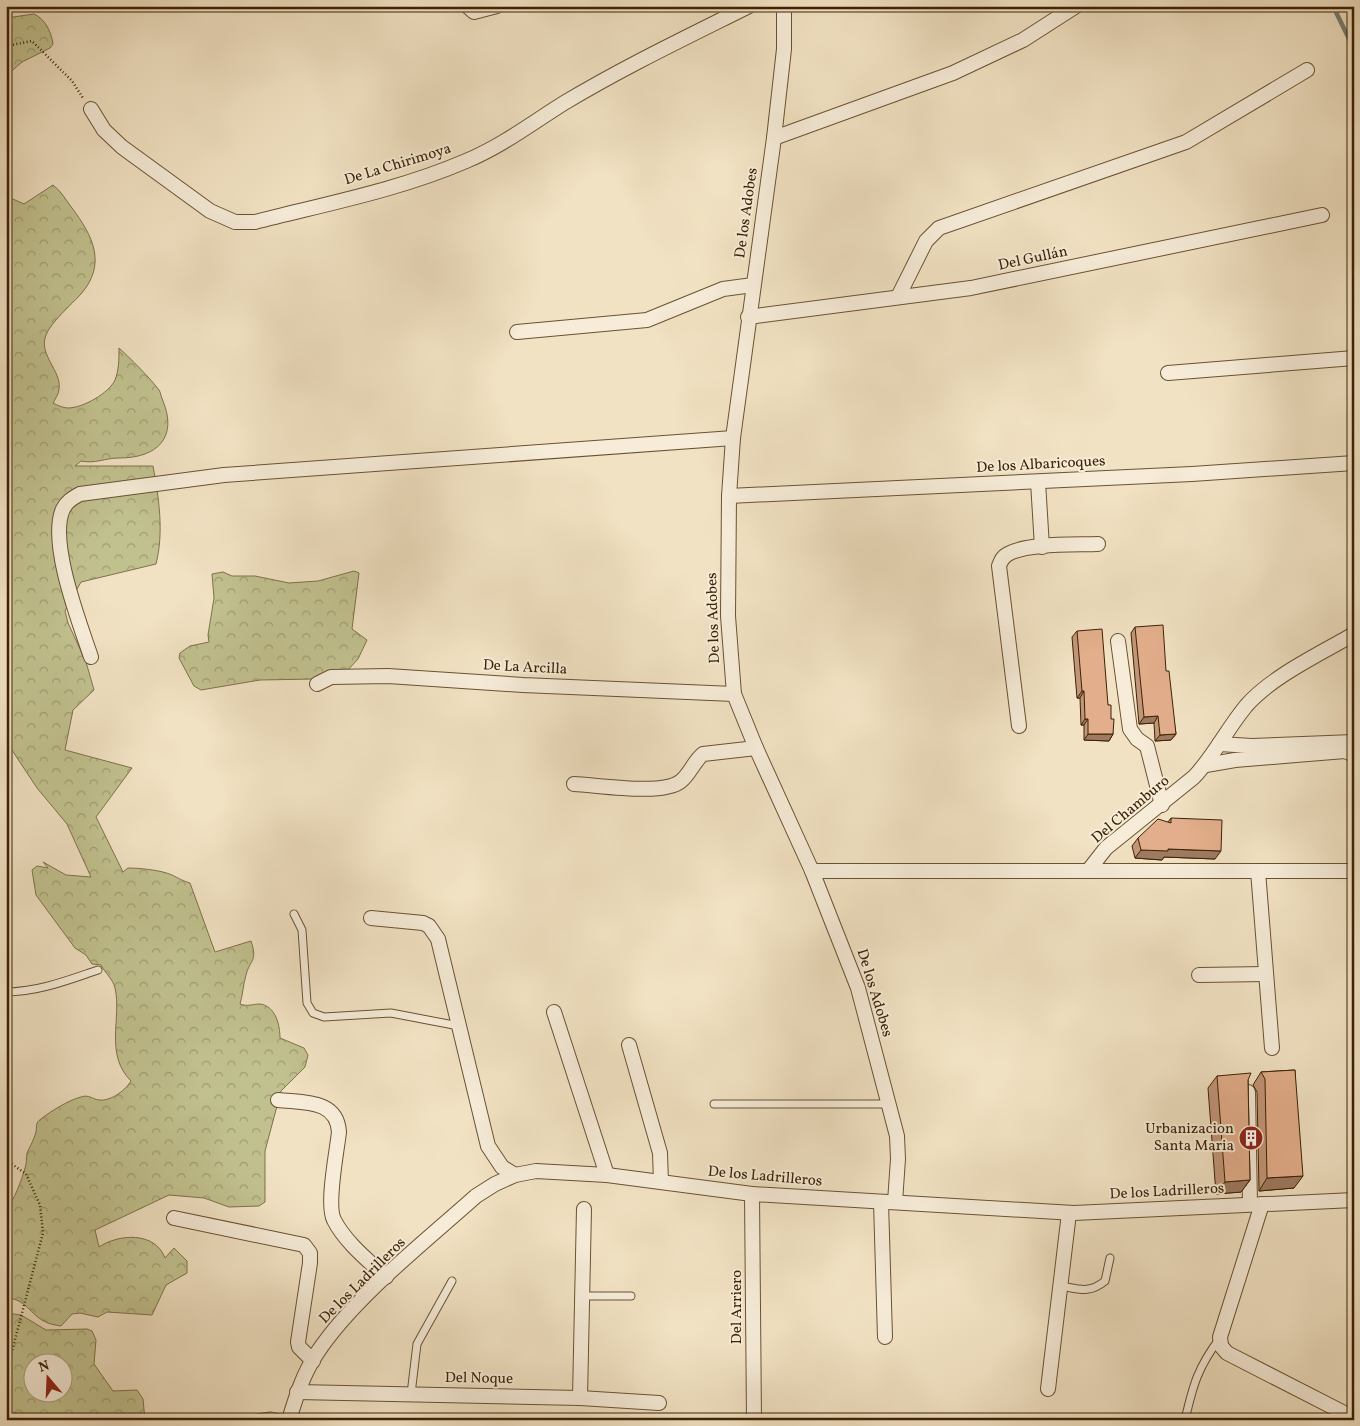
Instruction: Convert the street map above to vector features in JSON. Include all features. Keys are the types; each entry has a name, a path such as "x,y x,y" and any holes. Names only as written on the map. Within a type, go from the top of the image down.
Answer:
{"street":[{"path":"467,6 474,12 497,6"},
{"name":"De La Chirimoya","path":"92,109 104,130 122,147 210,211 235,222 255,222 402,183 468,161 498,145 564,103 642,60 749,6"},
{"name":"De los Adobes","path":"784,6 784,49 774,138 732,438 729,496 728,616 734,694 756,748 812,871 858,988 897,1136 898,1160 888,1202 886,1337"},
{"path":"774,138 953,73 1023,40 1076,6"},
{"path":"898,297 926,241 939,228 1186,142 1306,70"},
{"name":"Del Gullán","path":"748,317 971,288 1322,215"},
{"path":"517,332 647,320 724,289 752,285"},
{"path":"1168,373 1354,358"},
{"path":"91,657 68,586 59,543 62,511 68,501 80,494 224,475 732,438"},
{"name":"De los Albaricoques","path":"729,496 1038,482 1354,463"},
{"path":"1038,482 1042,547"},
{"path":"1019,726 999,566 1001,559 1007,554 1042,547 1098,544"},
{"name":"Del Chamburo","path":"1088,871 1106,848 1162,805 1206,765 1247,705 1267,687 1354,634"},
{"path":"1118,641 1130,729 1137,739 1147,746 1162,805"},
{"name":"De La Arcilla","path":"316,684 331,677 388,676 523,685 734,694"},
{"path":"1219,744 1252,746 1354,742"},
{"path":"574,784 666,788 683,780 697,759 703,754 756,748"},
{"path":"1206,765 1235,760 1345,751 1354,755"},
{"path":"812,871 1354,871"},
{"path":"1258,871 1272,1048"},
{"path":"370,918 423,922 434,931 438,939 488,1146 502,1167 515,1175"},
{"path":"1199,975 1266,974"},
{"path":"554,1012 607,1176"},
{"path":"629,1045 660,1152 661,1182"},
{"path":"1248,1092 1256,1204 1220,1338 1222,1346 1227,1352 1354,1418"},
{"path":"278,1100 323,1105 332,1112 338,1122 339,1132 330,1206 333,1220 343,1234 386,1277"},
{"name":"De los Ladrilleros","path":"288,1420 297,1392 312,1361 350,1313 386,1277 476,1196 495,1184 515,1175 536,1171 607,1176 752,1194 1069,1213 1354,1200"},
{"name":"Del Arriero","path":"752,1194 754,1420"},
{"path":"580,1398 584,1209"},
{"path":"1048,1389 1069,1213"},
{"path":"174,1218 304,1245 310,1253 310,1263 298,1342 299,1347 312,1361"},
{"name":"Del Noque","path":"297,1392 580,1398 659,1403"}],"lane":[{"path":"294,914 302,930 307,1003 313,1013 324,1017 391,1014 459,1026"},
{"path":"6,992 21,992 48,987 98,970"},
{"path":"714,1104 889,1104"},
{"path":"1061,1286 1088,1290 1096,1289 1105,1281 1110,1258"},
{"path":"411,1394 417,1344 452,1281"},
{"path":"582,1296 631,1296"},
{"path":"1185,1420 1195,1379 1204,1360 1220,1338"},
{"path":"245,1420 271,1416 288,1420"}],"path":[{"path":"6,46 32,41 72,81 92,109"},
{"path":"6,1160 26,1174 40,1205 43,1233 6,1374"}],"green space":[{"path":"34,14 47,26 53,44 50,48 22,62 6,76 6,18"},
{"path":"53,185 86,229 94,250 95,261 94,272 89,283 57,319 46,335 45,349 59,382 58,393 53,403 64,408 74,407 88,403 107,390 115,380 119,364 119,348 159,390 167,414 168,426 166,435 154,450 132,457 81,461 75,466 153,466 159,503 160,540 156,564 81,582 65,611 68,623 86,662 94,690 73,710 65,750 132,768 96,817 123,872 128,868 144,869 167,873 190,883 215,952 251,941 254,957 246,975 240,1004 260,1004 270,1008 278,1022 280,1038 304,1048 308,1055 305,1067 281,1091 265,1151 265,1202 259,1206 229,1207 204,1198 169,1195 95,1230 99,1247 116,1239 145,1239 160,1249 165,1258 174,1248 187,1261 187,1273 166,1285 152,1315 107,1312 98,1317 80,1313 72,1314 61,1326 44,1321 17,1300 6,1299 6,1210 20,1184 26,1166 27,1153 39,1120 76,1098 88,1096 105,1100 116,1096 131,1081 118,1059 116,1048 117,1000 114,985 101,965 92,964 86,955 75,948 36,895 32,870 37,866 48,868 43,862 66,875 91,877 67,824 37,788 6,741 6,196 24,204"},
{"path":"354,571 359,573 352,629 367,640 358,659 346,672 315,679 260,680 201,690 194,686 179,658 180,653 190,646 209,642 208,635 214,598 212,574 223,572 232,576 255,576 289,583 318,581"},
{"path":"6,1313 21,1315 46,1330 87,1329 92,1331 96,1340 94,1364 113,1391 137,1390 143,1399 145,1420 6,1420"}],"building":[{"path":"1163,625 1166,671 1169,671 1176,734 1160,735 1158,716 1144,717 1135,627"},
{"path":"1102,629 1108,705 1111,705 1111,719 1114,719 1113,734 1088,734 1088,719 1085,719 1084,691 1082,691 1077,631"},
{"path":"1171,818 1222,820 1221,851 1141,850 1138,838 1158,819 1171,823"},
{"path":"1295,1070 1303,1176 1267,1178 1265,1079 1261,1072"},
{"path":"1251,1073 1248,1080 1250,1180 1225,1182 1217,1076"}],"waterway":[{"path":"1333,6 1354,49"}],"place":[{"name":"Urbanizacion Santa Maria","path":"1251,1138"}]}
